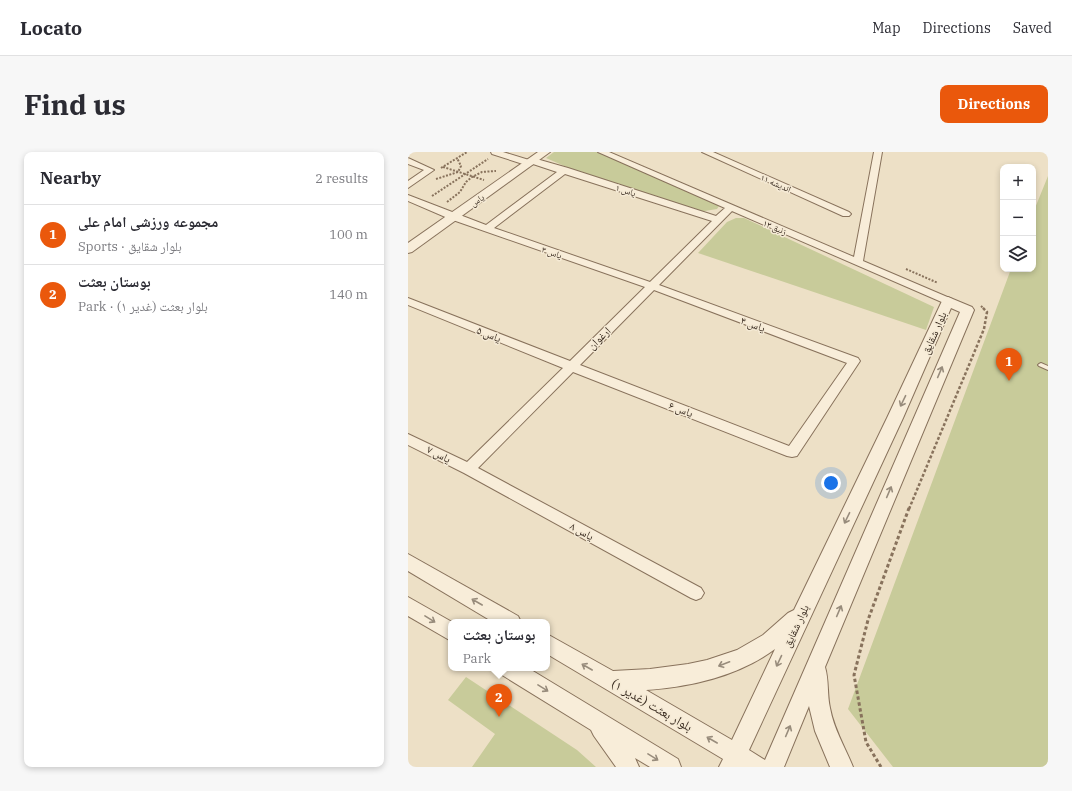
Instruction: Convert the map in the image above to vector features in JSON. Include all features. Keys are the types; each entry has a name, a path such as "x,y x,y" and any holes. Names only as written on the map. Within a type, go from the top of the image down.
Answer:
{"street":[{"name":"یاس ۱","path":"496,152 565,170 718,220"},
{"name":"یاس","path":"408,248 546,152"},
{"name":"زنبق ۱۳","path":"602,152 948,301"},
{"name":"اندیشه ۱۱","path":"706,152 846,214"},
{"path":"858,263 878,152"},
{"path":"408,161 430,170 408,185"},
{"path":"487,229 565,170"},
{"name":"یاس ۳","path":"408,198 453,217 652,286"},
{"name":"ارغوان","path":"469,469 570,366 730,208"},
{"name":"یاس ۴","path":"652,286 854,361 792,452"},
{"name":"یاس ۵","path":"408,301 570,366"},
{"name":"بلوار شقایق","path":"733,761 802,612 912,383 948,301 967,310 773,767"},
{"name":"یاس ۶","path":"570,366 792,452"},
{"name":"یاس ۷","path":"408,438 469,469"},
{"name":"یاس ۸","path":"469,469 696,593"},
{"path":"408,562 506,619"},
{"path":"408,606 448,630"},
{"path":"611,681 672,676 699,672 720,666 761,648 776,637 802,612"},
{"name":"بلوار بعثت (غدیر ۱)","path":"550,645 611,681 733,761 757,767"},
{"path":"816,663 816,689 821,718 830,746 842,767"},
{"path":"515,671 670,767"},
{"path":"593,720 620,754 628,767"}],"lane":[{"path":"1042,365 1048,368"}],"path":[{"path":"437,171 467,152"},
{"path":"432,196 496,152"},
{"path":"434,180 458,172 461,166 457,158"},
{"path":"443,167 499,185"},
{"path":"447,202 460,192 472,176 482,172 494,171 512,176"},
{"path":"426,195 437,198"},
{"path":"442,200 451,203"}],"green space":[{"path":"554,152 598,152 719,206 717,209 699,212 578,172 546,158"},
{"path":"1048,176 1048,767 893,767 848,709 1010,272 1036,272 1036,206"},
{"path":"736,218 744,218 934,307 926,330 698,253 727,222"},
{"path":"466,677 577,750 596,767 472,767 495,734 448,700"}],"place":[{"name":"مجموعه ورزشی امام علی","path":"1009,381"},
{"name":"بوستان بعثت","path":"499,717"}]}
